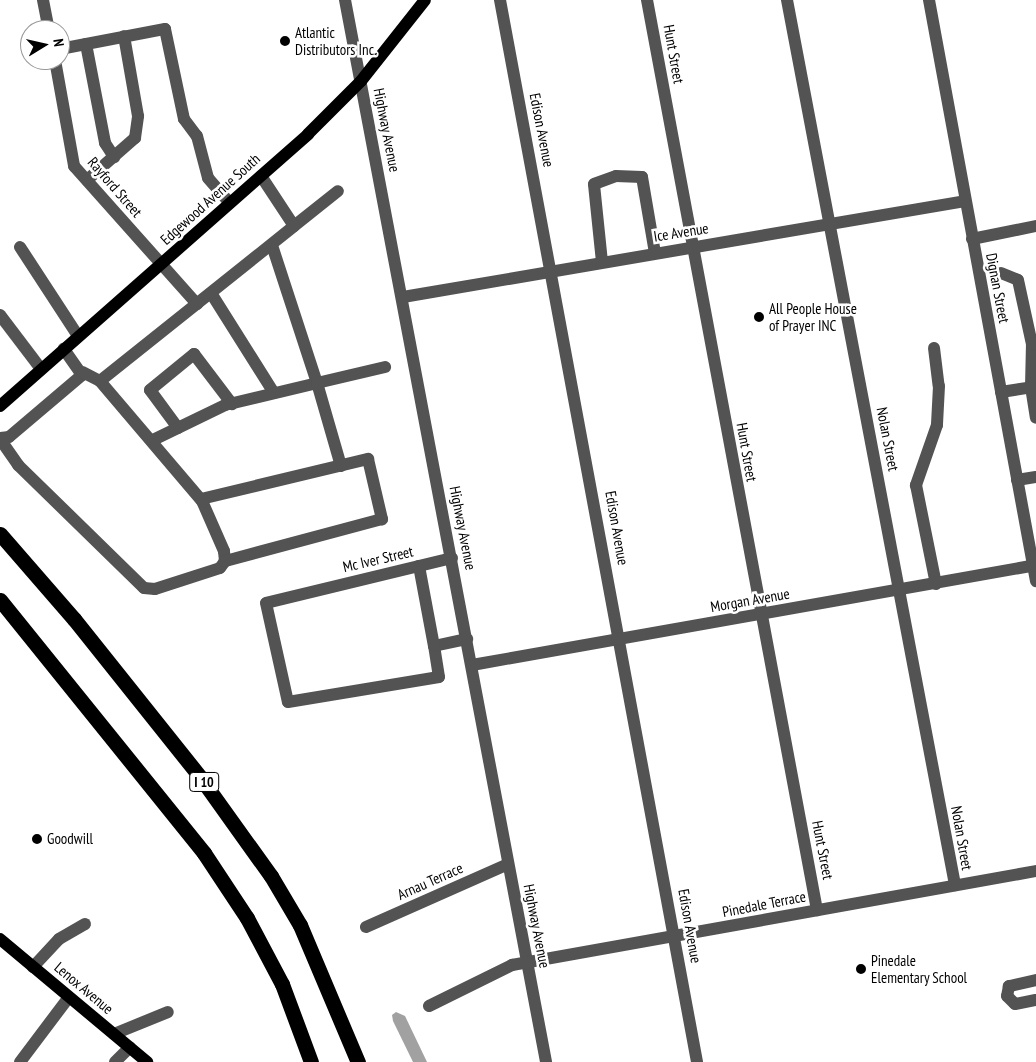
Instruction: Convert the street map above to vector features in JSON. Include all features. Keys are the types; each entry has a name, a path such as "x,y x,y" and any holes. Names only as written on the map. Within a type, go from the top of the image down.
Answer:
{"highway":[{"name":"I 10","path":"0,534 74,619 200,776 271,876 300,925 358,1062"},
{"path":"0,600 204,853 247,918 282,984 311,1062"}],"main road":[{"name":"Edgewood Avenue South","path":"0,406 261,176 361,81 425,0"},
{"name":"Lenox Avenue","path":"0,939 147,1062"}],"street":[{"path":"43,0 47,20"},
{"name":"Highway Avenue","path":"345,0 403,297 546,1062"},
{"name":"Edison Avenue","path":"500,0 621,639 697,1062"},
{"name":"Hunt Street","path":"647,0 760,614 818,910"},
{"name":"Nolan Street","path":"787,0 901,590 955,885"},
{"name":"Dignan Street","path":"929,0 1017,480 1035,566 1036,581"},
{"path":"70,46 165,29 184,119 197,136 208,178 230,203"},
{"path":"87,180 135,138 138,116 124,36"},
{"path":"86,44 105,143 114,156"},
{"name":"Rayford Street","path":"57,70 74,166 197,304"},
{"path":"261,176 294,226"},
{"path":"602,262 594,184 616,176 642,176 655,253"},
{"path":"100,381 338,191"},
{"name":"Ice Avenue","path":"403,297 552,270 965,201"},
{"path":"972,238 1036,226"},
{"path":"272,245 317,383 341,466"},
{"path":"20,247 78,336"},
{"path":"1001,274 1018,280 1034,343 1031,388 1036,418"},
{"path":"211,293 274,392"},
{"path":"0,315 41,369"},
{"path":"934,348 939,386 937,425 916,485 936,584"},
{"path":"64,349 82,372 100,381 153,440 201,499 224,551 225,561"},
{"path":"178,428 150,390 194,354 232,404"},
{"path":"153,440 232,404 274,392 385,367"},
{"path":"82,372 9,437 0,438 18,465 144,588 155,589 220,568 225,561 382,520 368,459 201,499"},
{"path":"1001,392 1031,388"},
{"path":"1017,480 1036,477"},
{"name":"Mc Iver Street","path":"434,646 439,677 288,702 266,603 452,558"},
{"path":"419,566 434,646 467,639"},
{"name":"Morgan Avenue","path":"472,665 1035,566"},
{"name":"Arnau Terrace","path":"366,927 508,864"},
{"name":"Pinedale Terrace","path":"429,1006 512,964 1036,872"},
{"path":"33,967 59,939 85,924"},
{"path":"1036,980 1009,986 1007,996 1015,1004 1036,1000"},
{"path":"20,1062 69,996"},
{"path":"114,1034 168,1012"},
{"path":"116,1062 130,1047"}],"shaded area":[{"path":"396,1012 405,1016 427,1062 413,1062 393,1021 392,1015"}],"place":[{"name":"Atlantic Distributors Inc.","path":"285,41"},
{"name":"All People House of Prayer INC","path":"759,317"},
{"name":"Goodwill","path":"37,839"},
{"name":"Pinedale Elementary School","path":"861,969"}]}
